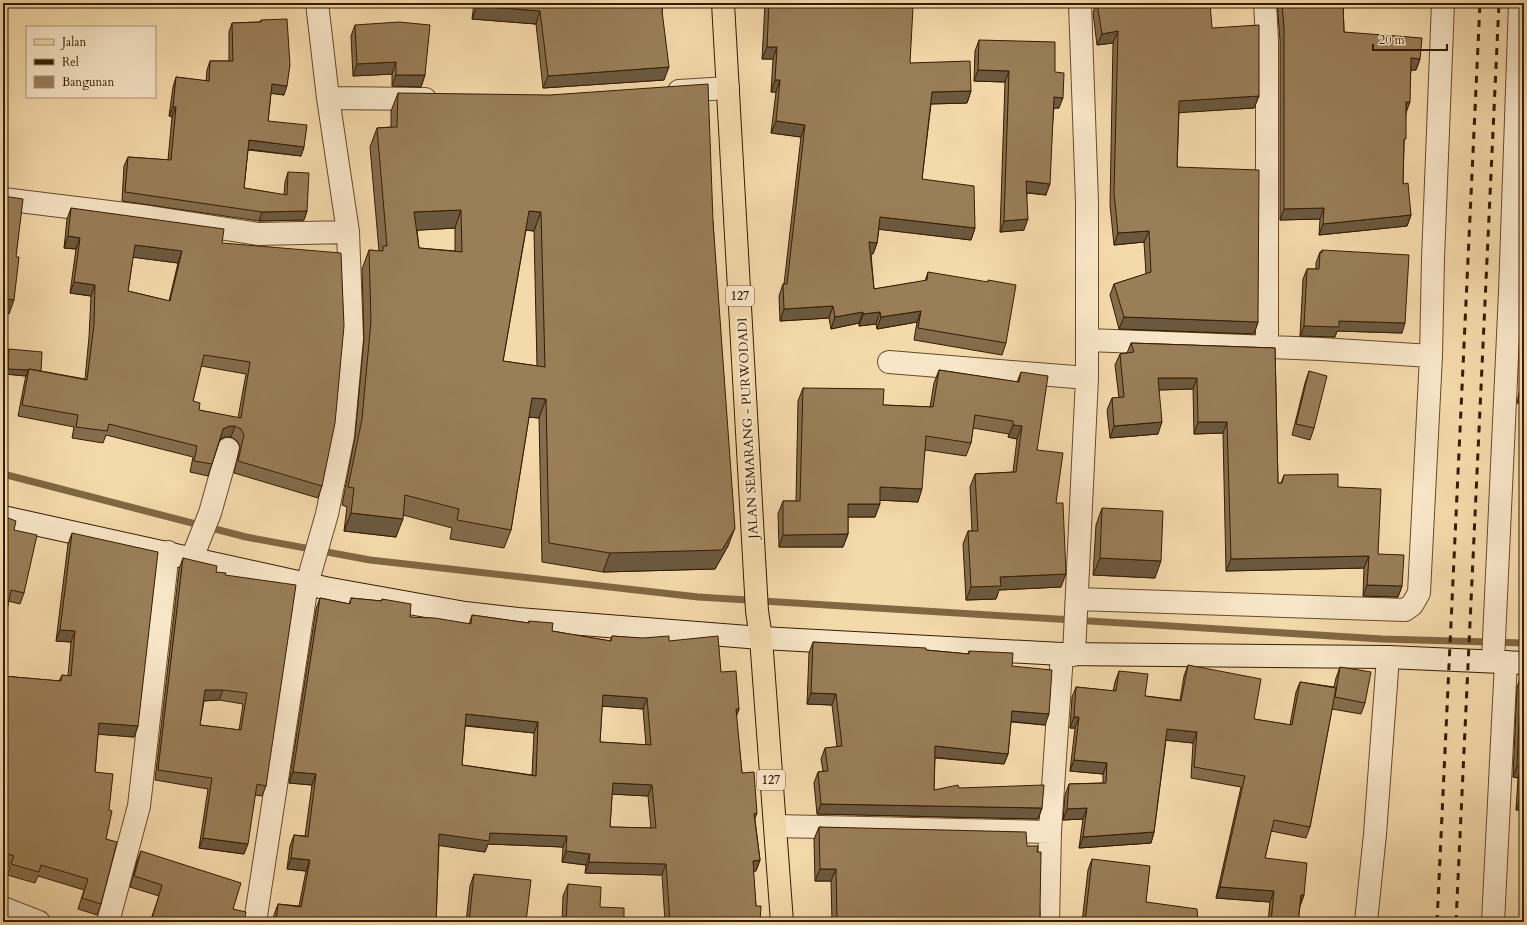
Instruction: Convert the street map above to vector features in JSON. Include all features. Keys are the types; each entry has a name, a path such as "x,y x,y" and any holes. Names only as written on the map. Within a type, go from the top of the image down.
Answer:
{"main road":[{"name":"JALAN SEMARANG - PURWODADI","path":"723,3 757,600 761,638"},
{"name":"127","path":"761,638 782,922"}],"street":[{"path":"255,922 307,584 321,535 343,436 352,338 348,232 328,98 317,3"},
{"path":"1048,922 1050,832 1068,655 1077,614 1087,378 1087,202 1080,3"},
{"path":"1265,3 1267,40 1267,347"},
{"path":"1077,614 1405,610 1412,605 1419,593 1431,356 1433,259 1443,3"},
{"path":"1493,922 1504,658 1496,619 1510,292 1520,3"},
{"path":"659,93 728,88"},
{"path":"328,98 448,100"},
{"path":"3,199 150,217 258,234 348,232"},
{"path":"1087,340 1267,347 1431,356"},
{"path":"889,362 1087,378"},
{"path":"195,553 210,513 228,449"},
{"path":"3,517 168,552 195,553 307,584 488,615 761,638 1068,655 1504,658"},
{"path":"108,922 138,806 168,552"},
{"path":"1366,922 1375,834 1388,657"},
{"path":"775,826 1050,832"},
{"path":"3,908 38,922"}],"building":[{"path":"477,3 662,3 669,67 548,76 540,11 477,6"},
{"path":"769,3 849,3 913,7 910,63 970,61 971,91 932,92 922,179 974,186 975,228 880,217 877,243 869,242 874,289 927,280 928,272 1016,285 1006,343 918,328 921,311 881,317 880,312 863,314 863,312 835,317 833,306 784,309 783,284 787,284 805,125 776,121 780,80 775,80 777,47 767,47"},
{"path":"1097,3 1119,3 1120,6 1134,3 1210,3 1212,28 1259,25 1259,96 1179,101 1177,167 1259,170 1258,322 1124,317 1114,284 1151,272 1149,231 1118,233 1114,193 1118,31 1102,34"},
{"path":"1282,3 1343,3 1344,32 1422,38 1420,59 1411,58 1410,102 1406,102 1406,139 1404,139 1403,184 1408,183 1411,215 1323,224 1324,208 1284,209 1284,29"},
{"path":"287,19 290,65 287,86 272,84 268,121 307,125 304,147 249,140 244,188 287,195 288,172 309,173 307,211 262,212 125,192 128,157 171,160 176,107 173,107 176,77 209,81 210,61 233,61 232,23"},
{"path":"399,22 430,25 425,75 396,75 396,62 357,64 355,25"},
{"path":"979,40 1055,42 1055,72 1064,73 1063,98 1054,97 1050,184 1026,181 1028,219 1004,221 1009,71 978,70"},
{"path":"708,84 713,221 735,528 722,550 610,553 549,543 546,399 532,398 511,530 457,520 459,509 405,495 403,519 351,513 354,488 348,487 362,419 371,321 369,250 383,251 383,246 387,246 377,128 397,127 398,93 550,95","holes":["461,210 462,252 419,248 414,212","529,211 541,212 545,367 503,361"]},
{"path":"3,196 23,199 16,257 19,257 14,300 3,298"},
{"path":"71,208 224,229 222,243 341,253 344,326 335,423 322,486 238,461 244,435 241,429 235,426 229,426 223,429 212,464 194,461 197,446 109,424 107,431 76,427 78,415 22,405 29,369 87,380 94,325 95,285 74,282 80,238 68,236","holes":["135,245 182,251 170,301 128,291","204,355 250,362 241,418 199,410 200,403 193,401"]},
{"path":"1322,250 1409,255 1405,323 1339,321 1339,327 1304,326 1307,269 1319,269 1320,252 1322,253"},
{"path":"1131,343 1275,348 1278,483 1282,483 1284,475 1338,474 1338,487 1381,489 1378,554 1404,555 1402,586 1367,585 1369,556 1231,559 1227,422 1198,422 1197,378 1158,378 1162,422 1114,426 1112,398 1124,397 1120,354 1134,352"},
{"path":"9,349 42,352 41,371 29,369 8,369"},
{"path":"939,370 1019,382 1021,372 1048,376 1037,450 1063,453 1056,503 1063,503 1066,574 1000,577 1001,586 971,587 968,531 978,531 975,474 1016,472 1022,426 1013,425 1013,421 975,415 971,443 926,436 922,489 880,487 880,504 848,504 848,534 783,535 783,501 800,501 803,388 884,389 883,405 933,407"},
{"path":"1309,371 1327,376 1314,428 1296,424"},
{"path":"1524,377 1524,392 1522,392"},
{"path":"1102,508 1163,511 1161,561 1100,558"},
{"path":"3,516 16,521 14,530 37,535 24,593 11,590 6,616 3,616"},
{"path":"72,533 158,552 138,726 99,723 95,772 113,774 109,810 112,811 106,839 117,842 101,904 82,898 88,879 41,865 39,872 11,864 14,856 3,852 3,676 61,681 62,675 71,676 75,631 60,630"},
{"path":"183,558 217,566 216,572 226,573 225,575 296,585 266,786 257,784 248,844 203,838 212,778 158,770","holes":["205,690 223,690 247,693 241,730 200,725"]},
{"path":"320,598 350,604 351,598 382,601 382,599 411,604 410,617 435,618 471,624 472,615 529,623 529,621 553,623 552,631 611,641 612,636 643,638 669,636 669,641 718,636 721,672 736,671 739,709 736,709 742,773 754,772 757,813 754,814 760,860 753,861 756,906 761,906 760,922 670,922 666,864 589,862 590,854 566,851 567,836 490,833 489,841 439,834 436,922 276,922 278,904 301,907 310,860 291,858 294,835 308,837 316,774 293,772","holes":["603,695 647,698 651,745 600,742","466,714 538,722 536,776 462,765","613,783 652,785 656,828 610,827"]},
{"path":"813,642 926,648 926,650 969,654 969,651 1013,653 1012,666 1052,670 1049,714 1012,711 1008,754 935,746 934,790 958,785 959,788 1044,785 1042,808 821,804 818,772 828,771 825,748 842,746 836,694 811,693"},
{"path":"3,654 7,655 3,676"},
{"path":"1188,665 1261,679 1254,719 1292,725 1300,682 1336,688 1310,827 1274,820 1265,858 1307,863 1304,895 1301,895 1298,922 1271,922 1274,891 1220,887 1245,776 1194,767 1197,732 1167,729 1154,832 1083,837 1087,808 1067,809 1069,784 1106,783 1107,763 1074,760 1079,717 1074,717 1076,687 1116,691 1119,671 1148,674 1145,696 1181,701"},
{"path":"1340,667 1371,672 1365,703 1335,697"},
{"path":"1521,676 1524,676 1524,799 1520,799 1522,767 1517,766"},
{"path":"819,827 1026,832 1027,846 1038,846 1037,852 1041,852 1040,922 837,922 836,869 820,869"},
{"path":"141,851 241,883 233,909 246,912 244,922 151,922 162,885 134,876"},
{"path":"1092,859 1150,866 1146,902 1197,909 1198,922 1085,922"},
{"path":"474,874 531,880 526,922 469,922"},
{"path":"568,884 601,887 600,907 624,908 624,920 633,922 566,922"}],"waterway":[{"path":"3,474 246,537 370,560 698,597 1382,639 1524,643"}],"railway":[{"path":"1437,922 1480,3"},
{"path":"1456,922 1499,3"}]}
